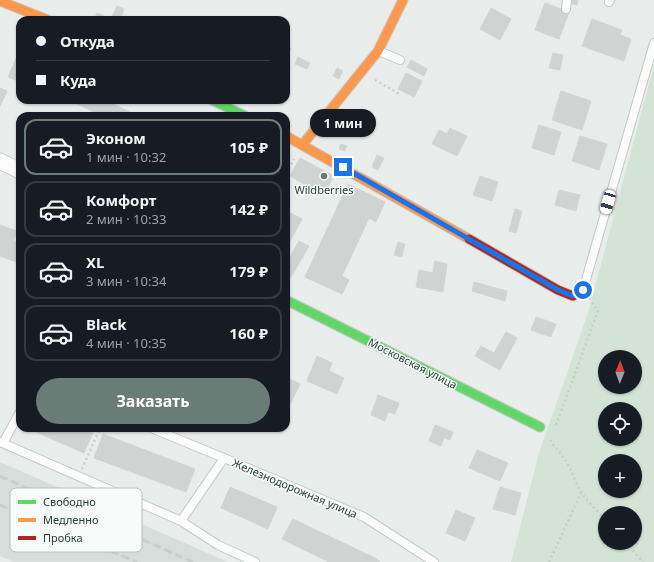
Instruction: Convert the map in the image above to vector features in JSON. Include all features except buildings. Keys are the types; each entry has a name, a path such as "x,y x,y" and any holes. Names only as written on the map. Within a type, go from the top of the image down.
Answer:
{"street":[{"path":"0,0 38,16"},
{"path":"303,144 378,51 403,0"},
{"path":"220,104 237,112"},
{"path":"290,138 558,290 573,296"},
{"path":"0,161 16,169"},
{"name":"Московская улица","path":"290,302 540,427"}],"lane":[{"path":"566,9 567,0"},
{"path":"573,296 583,290 654,43"},
{"path":"378,51 400,60"},
{"path":"16,419 2,443 106,488"},
{"path":"161,432 224,458"},
{"name":"Железнодорожная улица","path":"181,521 224,458 364,518 434,562"},
{"path":"142,504 181,521 218,545 255,562"}],"path":[{"path":"361,72 401,95"},
{"path":"556,426 598,311 583,290"},
{"path":"540,427 568,464 581,493 598,512"},
{"path":"79,476 98,432"},
{"path":"550,441 553,433"},
{"path":"550,562 581,493"},
{"path":"632,550 643,562"}],"shaded area":[{"path":"0,462 59,488 10,488 10,552 142,552 142,524 228,562 15,562 0,556"}],"green space":[{"path":"654,65 654,562 511,562 539,453 588,313"}],"railway":[{"path":"0,476 27,488"},
{"path":"0,505 10,509"},
{"path":"142,539 193,562"},
{"path":"113,552 137,562"}],"traffic: fast":[{"path":"220,104 237,112"},
{"path":"290,302 540,427"}],"traffic: slow":[{"path":"303,144 378,51 403,0"},
{"path":"0,1 38,16"},
{"path":"290,138 469,239"}],"traffic: jam":[{"path":"469,239 558,290 573,296"}],"place":[{"name":"Wildberries","path":"324,176"}],"route":[{"path":"343,167 558,290 573,296 583,290"}]}
